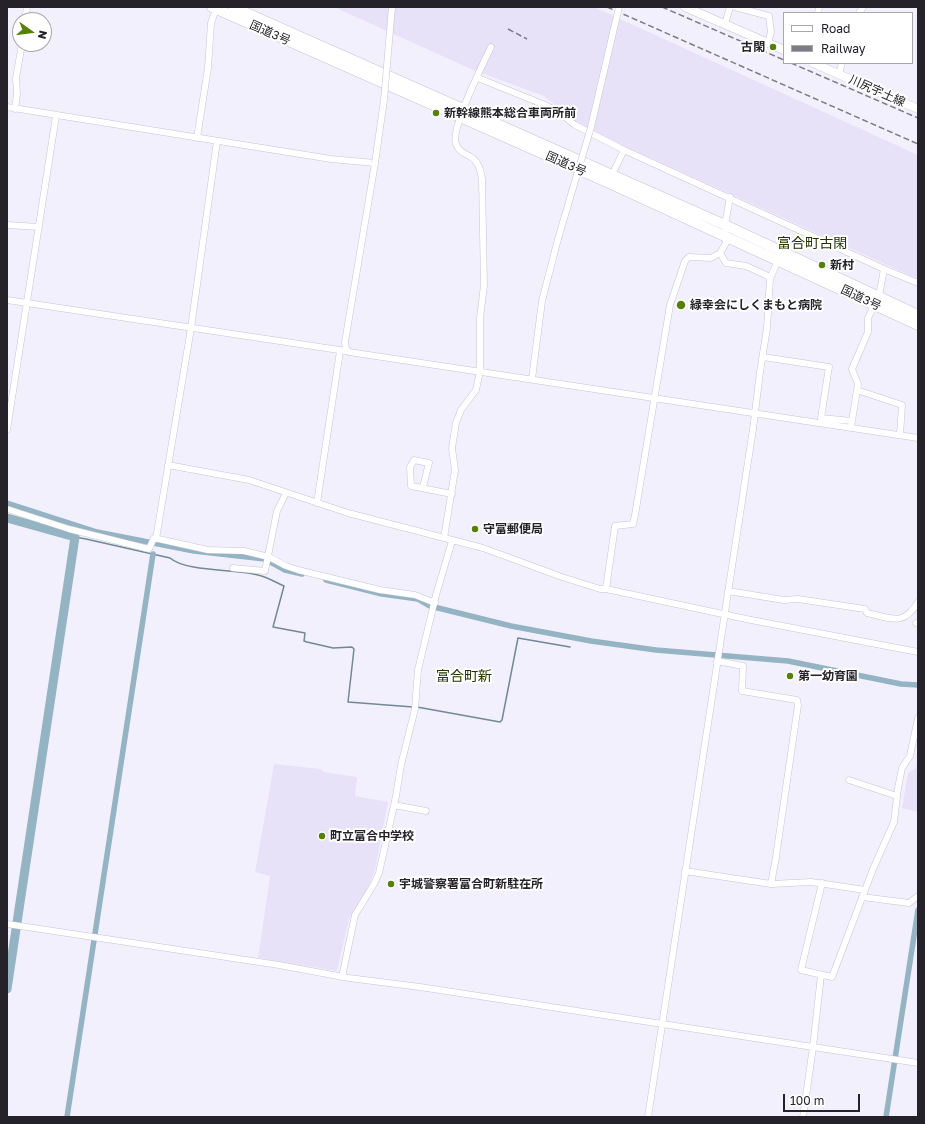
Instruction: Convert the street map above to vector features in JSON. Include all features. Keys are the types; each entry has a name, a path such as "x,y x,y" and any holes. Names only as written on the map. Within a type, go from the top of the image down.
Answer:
{"highway":[{"name":"国道3号","path":"233,7 462,113 725,230 877,300 918,325"},
{"name":"国道3号","path":"215,8 462,113"},
{"name":"国道3号","path":"725,230 778,260 918,315"}],"main road":[{"path":"685,7 783,50"},
{"name":"川尻宇土線","path":"815,64 918,109"}],"street":[{"path":"317,503 375,163 384,100 392,7"},
{"path":"537,380 542,301 558,239 591,127 619,7"},
{"path":"725,24 730,7"},
{"path":"735,7 769,16 771,32 768,43"},
{"path":"197,138 208,68 212,23 215,8"},
{"path":"444,538 455,470 452,448 456,423 462,410 476,390 480,371 480,318 484,284 481,168 477,161 459,150 456,144 456,129 491,46"},
{"path":"15,109 17,94 16,78 21,52"},
{"path":"839,74 842,64"},
{"path":"478,78 545,105 557,111 575,126 624,150 730,197 884,269 918,283"},
{"path":"7,108 331,159 375,163"},
{"path":"7,430 56,116"},
{"path":"7,509 69,529 149,548 152,541 168,465 191,328 217,141"},
{"path":"610,179 624,150"},
{"path":"608,589 615,526 633,524 635,515 670,305 685,261 689,257 710,258 720,253 726,243 725,230 730,197"},
{"path":"7,225 39,227"},
{"path":"720,253 726,263 746,266 770,277"},
{"path":"648,1117 756,414 768,328 770,277 778,260"},
{"path":"851,424 857,390 857,379 852,369 867,335 868,318 877,300 884,269"},
{"path":"7,300 756,414 851,424"},
{"path":"763,357 829,367 821,418 918,438"},
{"path":"857,390 902,405 900,435"},
{"path":"423,487 429,463 414,460 410,467 410,485 418,488 423,487 452,494"},
{"path":"168,465 249,480 317,503 452,541 483,548 562,577 600,589 608,589 918,652"},
{"path":"233,568 265,571 277,512 286,493"},
{"path":"152,541 208,550 244,551 298,570 380,590 415,595 434,606"},
{"path":"342,977 356,915 379,873 401,765 416,709 418,670 452,541"},
{"path":"728,591 784,600 798,599 865,609 867,613 897,620 912,613 918,602"},
{"path":"717,661 743,666 742,692 797,700 798,705 771,884"},
{"path":"822,883 801,970 832,977 862,897 894,822 902,768 910,756 914,744 918,718"},
{"path":"849,780 897,796"},
{"path":"394,805 426,811"},
{"path":"685,871 771,884 822,883 865,890"},
{"path":"862,897 909,903 918,896"},
{"path":"8,924 252,961 342,977 420,987 918,1063"},
{"path":"802,1117 813,1047 821,975"}],"shaded area":[{"path":"334,7 594,7 918,155 918,279 622,145 576,122 544,96 473,70"},
{"path":"918,757 918,812 902,808 908,773 916,768"},
{"name":"町立富合中学校","path":"274,764 321,769 324,772 357,777 355,796 388,802 375,870 367,890 349,919 337,971 258,958 270,876 255,872"}],"waterway":[{"path":"7,503 97,532 194,551 265,559 285,570 302,574"},
{"path":"7,518 75,537 7,989"},
{"path":"75,537 170,558 177,563 187,566 258,575 284,586 273,627 305,633 304,641 307,642 333,648 352,647 354,649 348,702 413,707"},
{"path":"67,1117 153,554"},
{"path":"326,580 382,594 418,599 430,606 511,626 591,641 656,650 788,661 901,684 918,685"},
{"path":"417,707 500,722 502,720 518,638 570,647"},
{"path":"886,1117 918,910"}],"railway":[{"path":"607,7 918,144"},
{"path":"662,7 783,60"},
{"path":"508,29 527,39"},
{"path":"793,64 918,118"}],"place":[{"name":"古閑","path":"773,47"},
{"name":"新幹線熊本総合車両所前","path":"436,113"},
{"name":"新村","path":"822,265"},
{"name":"緑幸会にしくまもと病院","path":"681,305"},
{"name":"守富郵便局","path":"475,529"},
{"name":"第一幼育園","path":"790,676"},
{"name":"町立富合中学校","path":"322,836"},
{"name":"宇城警察署富合町新駐在所","path":"391,884"}],"district":[{"name":"富合町古閑","path":"812,244"},
{"name":"富合町新","path":"464,677"}]}
